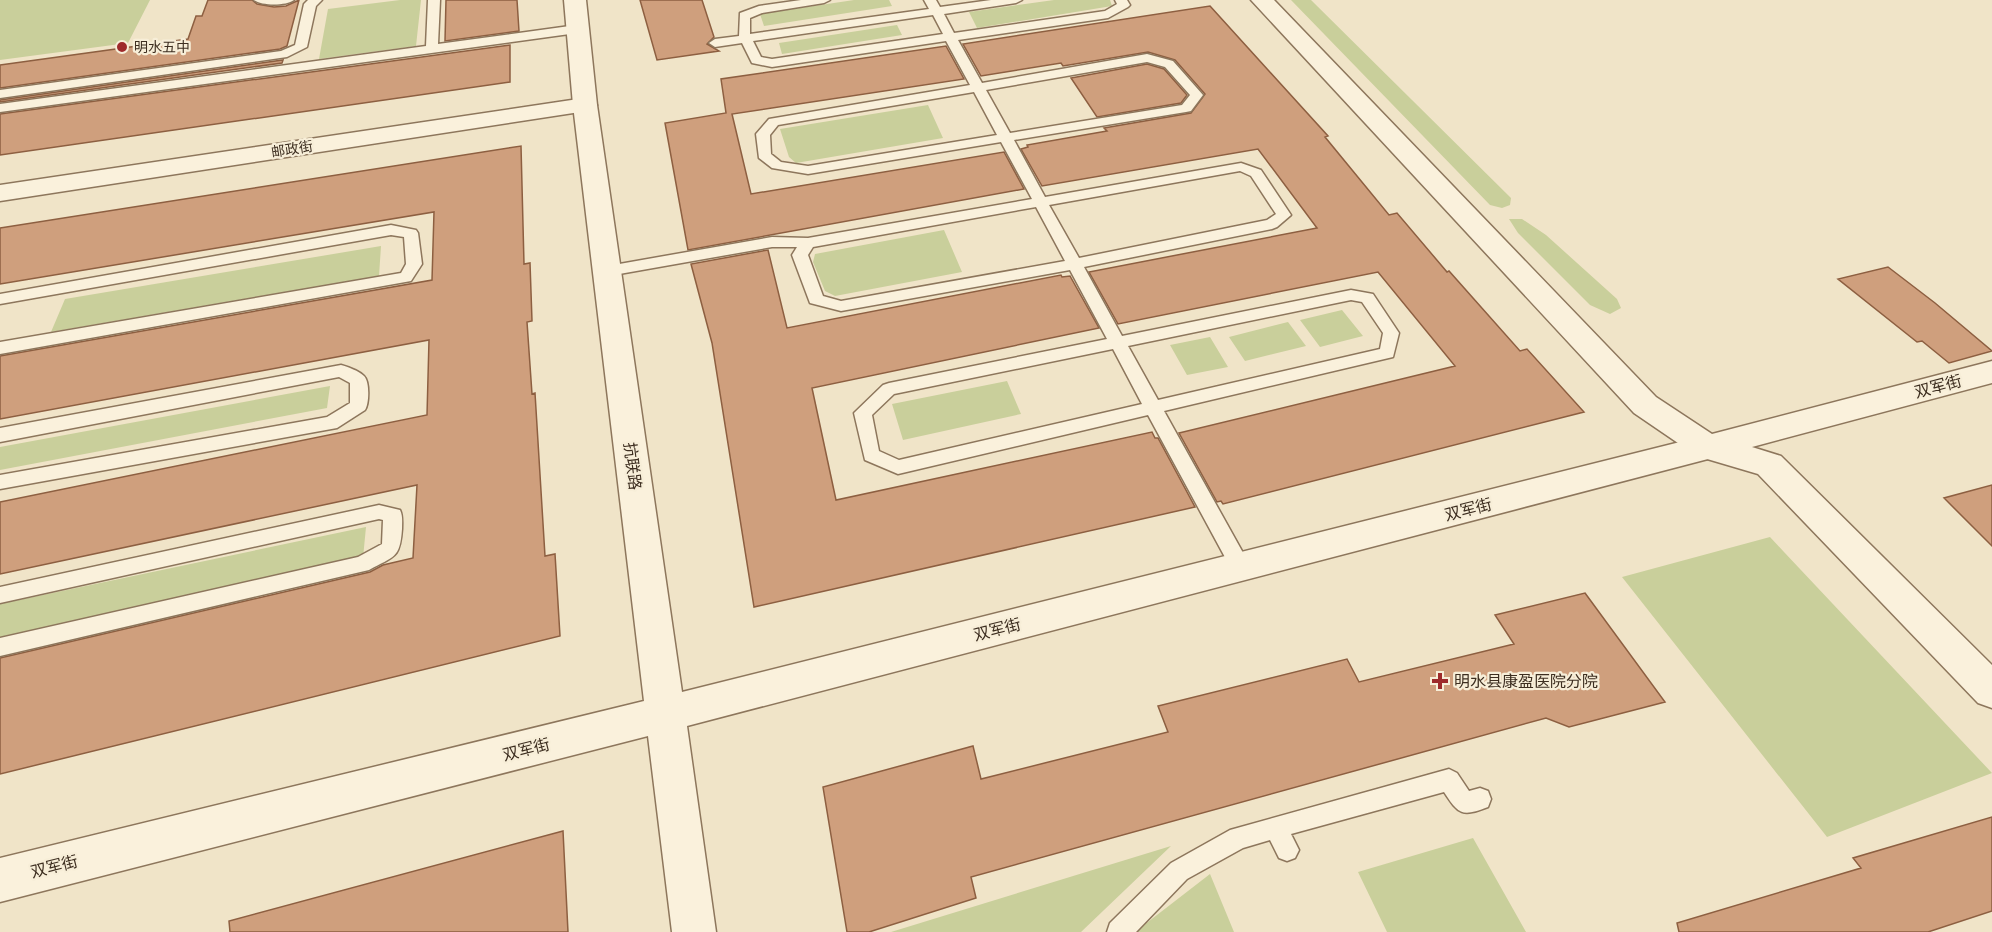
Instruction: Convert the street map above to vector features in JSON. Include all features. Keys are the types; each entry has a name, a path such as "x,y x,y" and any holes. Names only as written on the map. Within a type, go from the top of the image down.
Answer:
{"street":[{"path":"1262,0 1645,405 1708,447 1769,465 1992,692"},
{"name":"抗联路","path":"576,14 585,105 694,932"},
{"name":"邮政街","path":"0,193 585,105"},
{"name":"双军街","path":"0,880 665,714 1992,372"}],"lane":[{"path":"260,0 288,0"},
{"path":"296,67 310,4 316,0"},
{"path":"432,49 434,0"},
{"path":"824,0 759,10 744,16 746,38 756,60 772,63 1108,14 1124,4 1121,0"},
{"path":"715,43 933,6 1016,0"},
{"path":"933,6 1240,566"},
{"path":"0,108 432,49 576,14"},
{"path":"0,94 283,54 301,47"},
{"path":"1147,58 1169,64 1197,95 1186,108 808,170 777,165 764,155 763,134 774,122 978,87 1147,58"},
{"path":"608,271 772,242 808,243 1241,167 1256,173 1284,214 1272,224 1074,264 841,306 816,299 800,255 808,243"},
{"path":"0,299 392,230 411,233 414,264 406,277 0,348"},
{"path":"1351,295 1366,298 1391,333 1387,353 1154,409 898,467 871,455 863,413 889,389 1117,342 1351,295"},
{"path":"0,435 341,371 358,380 359,406 331,423 0,482"},
{"path":"0,595 380,512 393,515 391,548 362,564 0,647"},
{"path":"1119,932 1179,871 1238,838 1449,780 1464,803 1480,799"},
{"path":"1276,829 1287,850"}],"green space":[{"path":"0,0 150,0 128,43 0,60"},
{"path":"400,0 421,0 416,46 319,59 328,9"},
{"path":"854,0 889,0 892,6 764,26 760,14"},
{"path":"1054,0 1110,0 1112,6 977,28 969,12"},
{"path":"1291,0 1311,0 1511,198 1510,205 1502,208 1490,205"},
{"path":"897,25 902,35 782,54 779,43"},
{"path":"928,105 943,138 796,163 789,157 780,129"},
{"path":"1509,219 1522,219 1546,235 1617,299 1621,308 1610,314 1590,305 1518,233"},
{"path":"944,230 962,272 835,296 825,291 813,262 815,254"},
{"path":"381,246 379,276 51,332 65,299"},
{"path":"1342,310 1363,336 1320,347 1300,320"},
{"path":"1288,322 1306,346 1245,361 1229,337"},
{"path":"1210,337 1228,367 1187,375 1170,345"},
{"path":"1007,381 1021,414 903,440 892,404"},
{"path":"330,386 327,408 0,470 0,447"},
{"path":"366,527 363,558 0,637 0,604"},
{"path":"1770,537 1992,773 1827,837 1622,577"},
{"path":"1473,838 1526,932 1387,932 1358,872"},
{"path":"1171,846 1081,932 891,932"},
{"path":"1210,874 1234,932 1135,932"}],"building":[{"path":"208,0 252,0 257,4 274,7 286,6 299,0 287,46 280,49 0,88 0,65 188,39 196,16 202,16"},
{"path":"446,0 517,0 519,31 445,41"},
{"path":"640,0 702,0 714,37 707,44 719,51 657,60"},
{"path":"1210,6 1328,136 1325,137 1389,215 1397,213 1447,272 1449,271 1520,351 1527,349 1584,412 1223,504 1221,501 1217,502 1179,433 1455,366 1378,272 1118,324 1089,272 1317,228 1258,149 1042,186 1021,149 1028,147 1027,145 1107,131 1104,128 1191,113 1205,94 1175,60 1148,52 981,76 963,44"},
{"path":"510,45 510,82 0,155 0,114"},
{"path":"946,46 964,79 732,114 751,194 1004,152 1024,189 688,250 665,123 726,113 721,79"},
{"path":"283,60 282,63 0,102 0,100"},
{"path":"1147,64 1164,69 1187,95 1181,103 1097,117 1071,78"},
{"path":"521,146 524,264 530,263 532,321 527,322 532,394 535,393 545,556 555,554 560,636 0,774 0,658 370,572 383,565 413,558 417,485 0,574 0,502 427,415 429,340 0,419 0,356 432,280 434,212 0,284 0,228"},
{"path":"768,250 787,328 1061,275 1062,277 1070,276 1099,328 812,388 836,500 1152,432 1155,438 1158,438 1195,507 754,607 712,343 691,264"},
{"path":"1888,267 1992,351 1949,363 1922,341 1917,342 1838,279"},
{"path":"1992,485 1992,546 1944,498"},
{"path":"1585,593 1665,702 1569,727 1546,718 971,877 976,898 869,932 847,932 823,787 973,746 981,779 1168,732 1158,706 1347,659 1359,682 1514,644 1495,615"},
{"path":"1992,817 1992,911 1928,932 1679,932 1677,923 1861,868 1853,858"},
{"path":"563,831 568,932 230,932 229,921"}],"place":[{"name":"明水五中","path":"122,47"},
{"name":"明水县康盈医院分院","path":"1440,681"}]}
